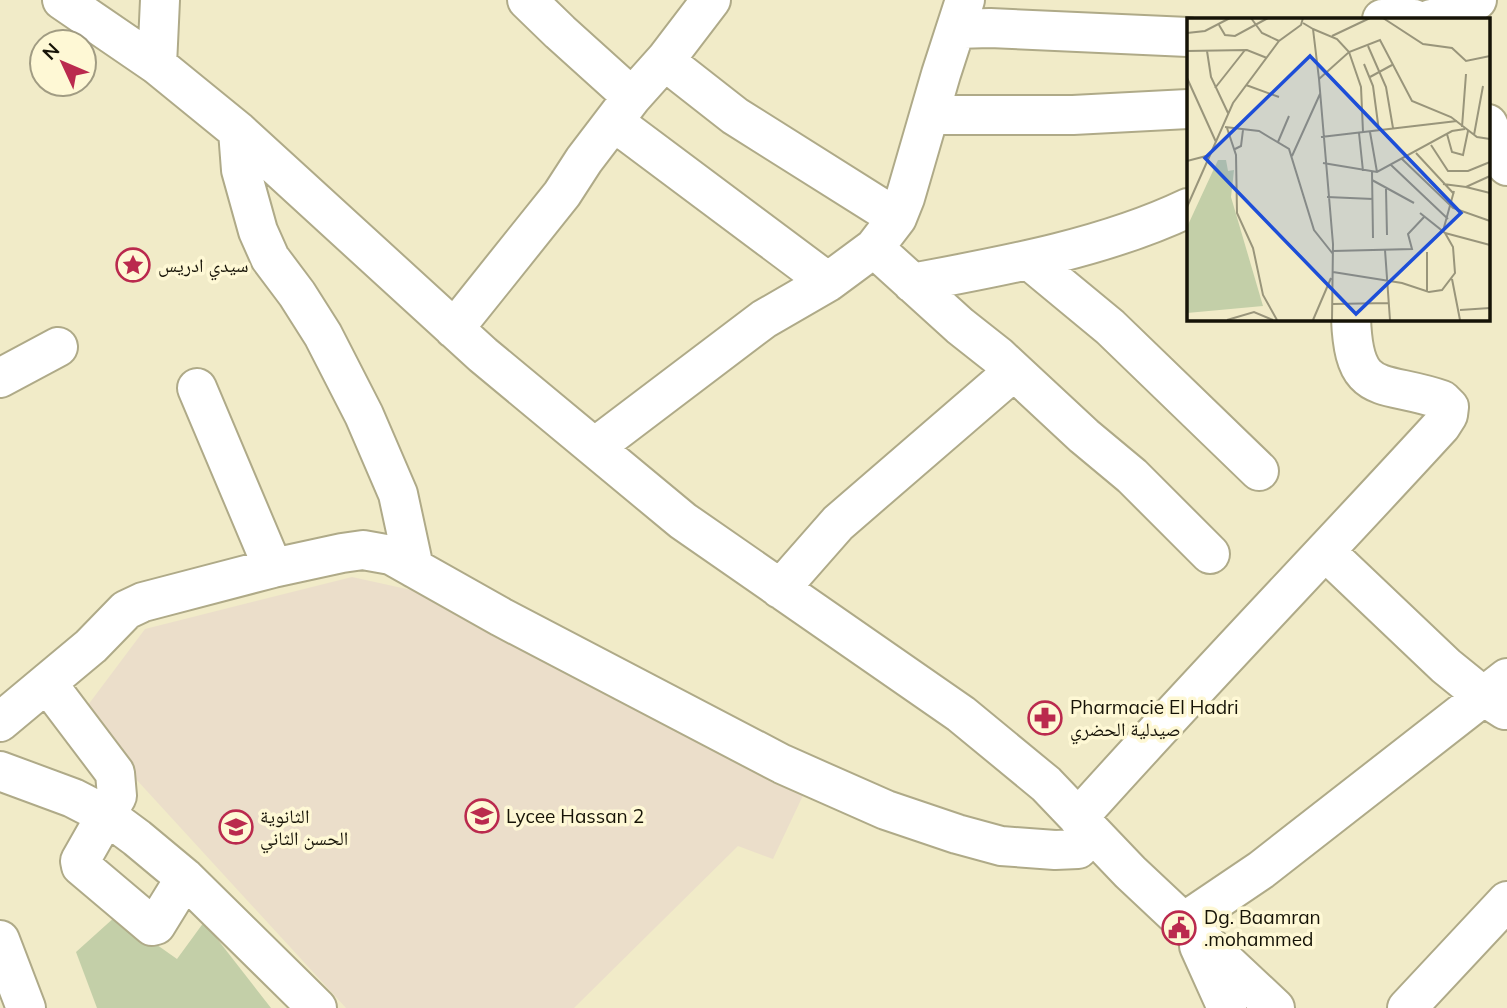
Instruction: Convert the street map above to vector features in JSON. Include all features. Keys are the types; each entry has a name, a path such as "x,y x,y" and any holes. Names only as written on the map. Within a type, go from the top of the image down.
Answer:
{"street":[{"path":"62,0 157,65 238,131 454,329 683,521 961,714 1046,784 1188,926 1275,1008"},
{"path":"157,65 160,0"},
{"path":"527,0 560,32 623,109 828,282"},
{"path":"1394,18 1432,15 1477,0"},
{"path":"454,329 562,194 623,109 666,59 701,4"},
{"path":"595,447 764,319 828,282 885,233 912,178 917,153 960,15 990,28 1187,37"},
{"path":"666,59 675,69 885,233 912,284 1132,476 1210,554"},
{"path":"931,115 1073,115 1187,109"},
{"path":"1490,128 1507,166"},
{"path":"238,131 241,170 258,231 270,258 323,335 364,415 398,494 414,568"},
{"path":"912,284 1029,260 1120,234 1187,208"},
{"path":"1029,260 1110,327 1259,471"},
{"path":"0,722 91,646 126,610 143,602 179,595 273,568 363,551 391,555 501,617 782,764 886,810 1001,846 1078,849 1086,826 1231,651 1441,426 1450,409 1442,400 1377,383 1361,372 1354,356 1351,320"},
{"path":"0,378 58,347"},
{"path":"780,589 838,523 1014,371"},
{"path":"198,388 273,568"},
{"path":"1188,926 1499,695 1446,666 1326,552"},
{"path":"47,683 115,773 117,796 80,861 81,866 152,926 156,925 185,878"},
{"path":"0,771 73,798 106,816 185,878 317,1008"},
{"path":"1407,1008 1507,901"},
{"path":"1188,926 1227,1008"}],"shaded area":[{"name":"Lycee Hassan 2","path":"352,577 434,595 807,787 773,859 738,846 574,1008 346,1008 79,717 145,629"}],"green space":[{"path":"116,916 177,959 204,922 271,1008 97,1008 76,952"}],"place":[{"name":"سيدي ادريس","path":"133,265"},
{"name":"Pharmacie El Hadri صيدلية الحضري","path":"1045,718"},
{"name":"Lycee Hassan 2","path":"482,816"},
{"name":"الثانوية الحسن الثاني","path":"236,827"},
{"name":"Dg. Baamran .mohammed","path":"1179,928"}]}
